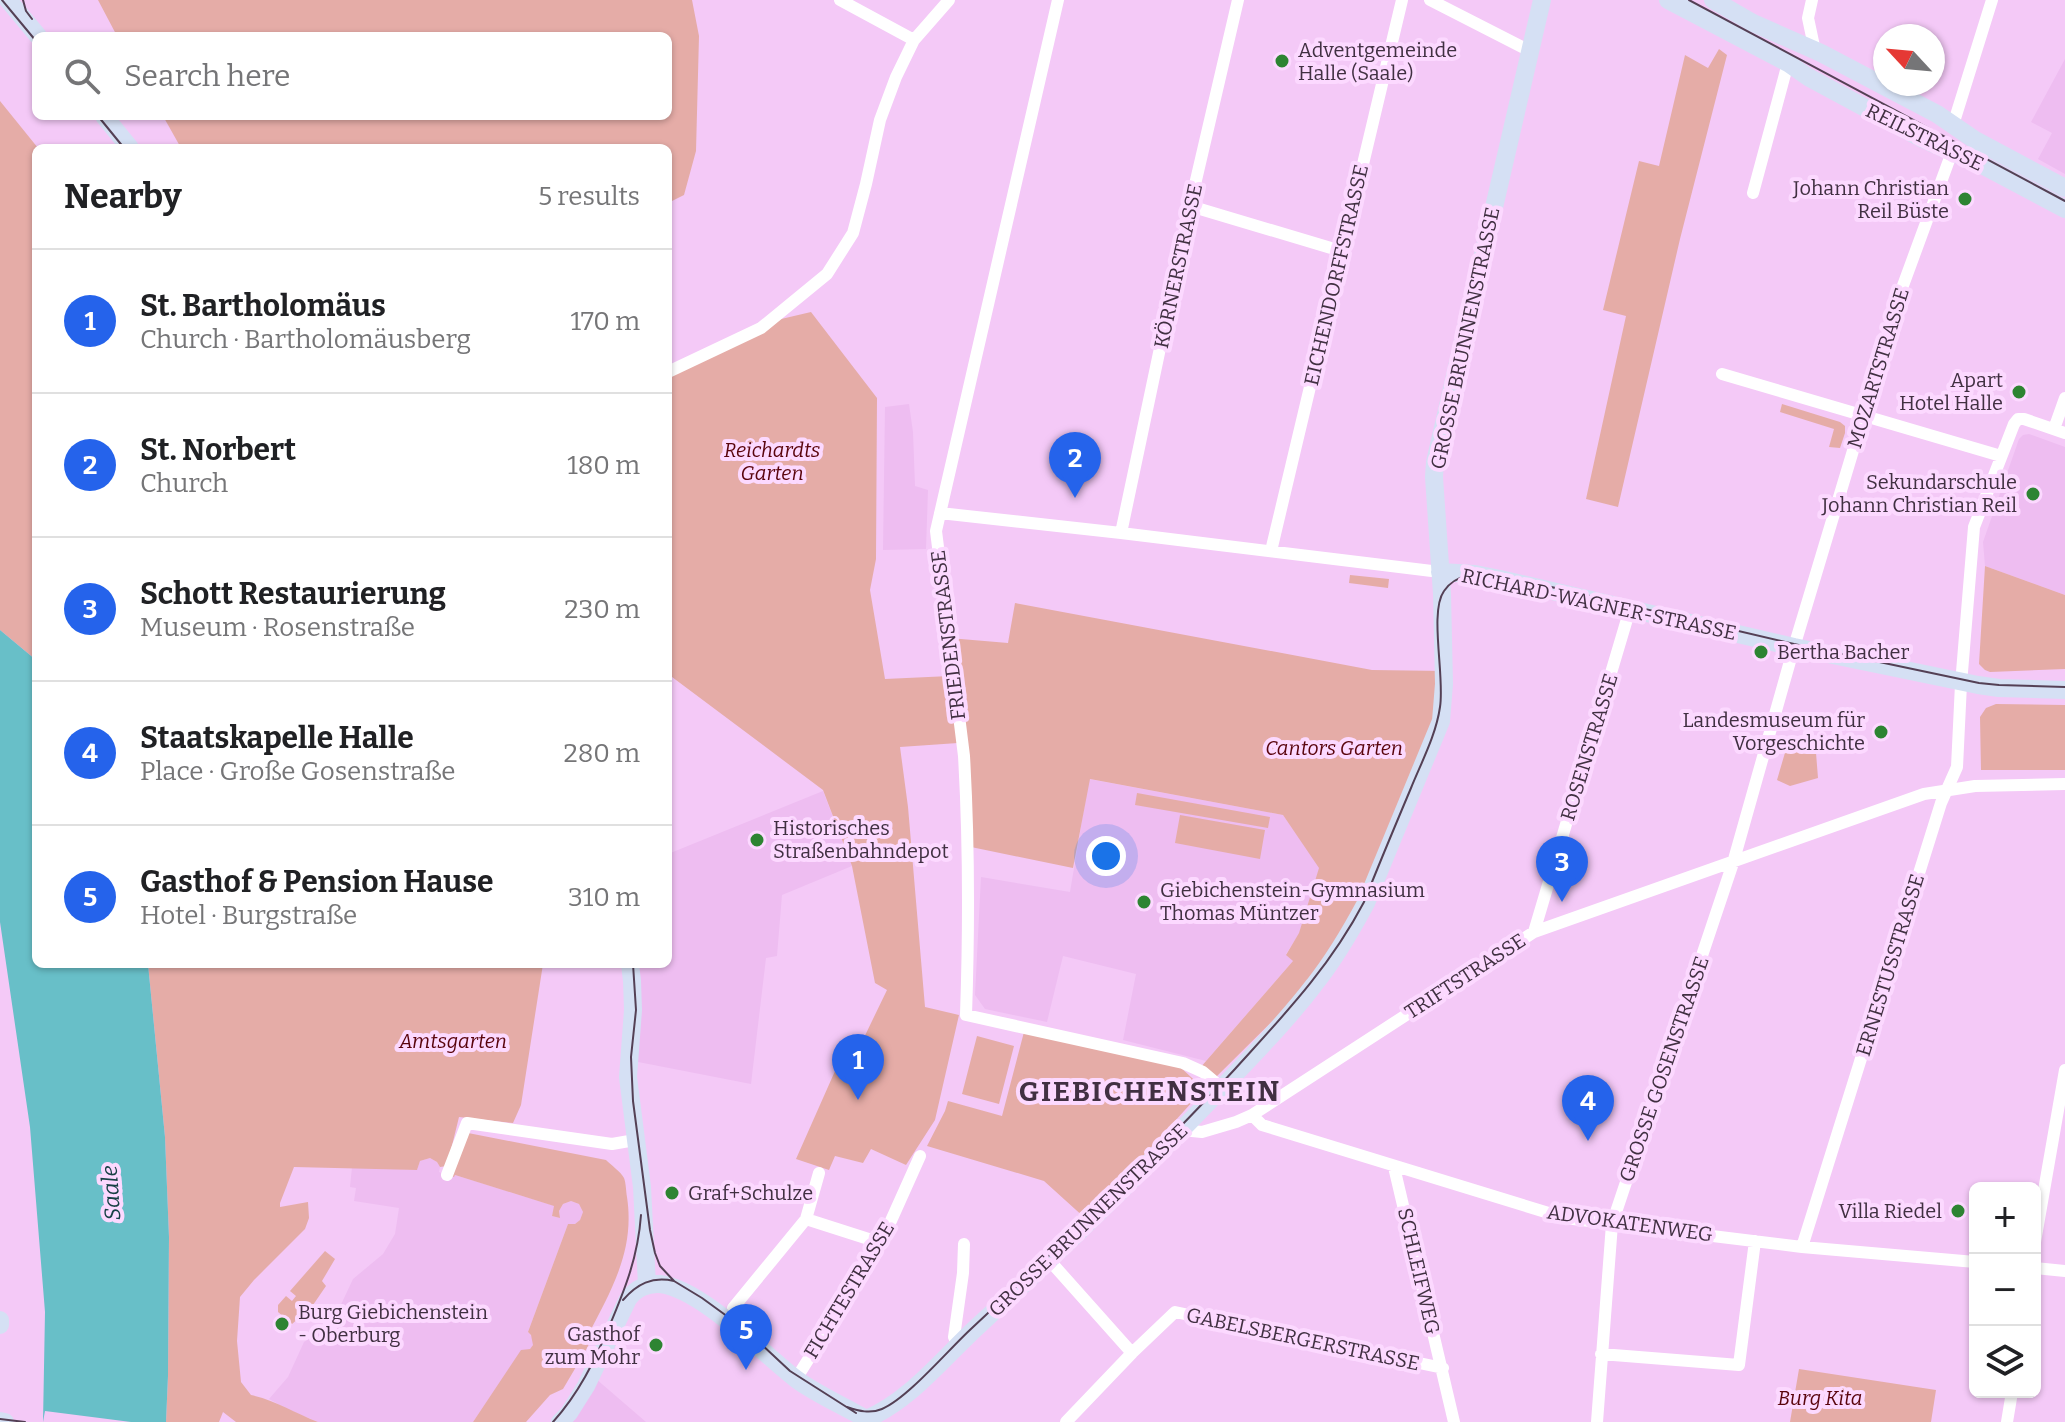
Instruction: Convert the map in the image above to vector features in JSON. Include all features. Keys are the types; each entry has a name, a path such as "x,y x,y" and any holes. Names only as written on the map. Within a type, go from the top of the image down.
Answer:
{"main road":[{"path":"8,0 35,32"},
{"name":"GROSSE BRUNNENSTRASSE","path":"869,1420 896,1403 1050,1261 1182,1130 1315,984 1352,930 1366,903 1441,721 1444,684 1435,462 1542,0"},
{"name":"REILSTRASSE","path":"1668,0 1923,139 2065,209"},
{"name":"REILSTRASSE","path":"1713,0 1937,114 1975,140 2065,188"},
{"path":"107,120 127,144"},
{"name":"RICHARD-WAGNER-STRASSE","path":"1440,572 1475,574 1961,682 1999,688 2065,690"},
{"path":"630,968 633,1010 628,1077 642,1187 647,1285"},
{"path":"560,1422 586,1386 631,1294 647,1285 662,1284 700,1302 743,1333 796,1379 869,1420"}],"street":[{"path":"840,0 914,40"},
{"path":"672,370 761,328 827,274 853,233 880,120 896,77 914,40 949,0"},
{"name":"FRIEDENSTRASSE","path":"1058,0 936,531 965,779 969,919 966,1015 1183,1063 1203,1072 1222,1088"},
{"name":"KÖRNERSTRASSE","path":"1121,533 1190,206 1238,0"},
{"name":"EICHENDORFFSTRASSE","path":"1271,551 1402,0"},
{"path":"1430,0 1530,51"},
{"path":"1812,0 1808,18 1815,51"},
{"path":"1953,125 1992,0"},
{"path":"1785,36 1797,31 1808,18"},
{"path":"1753,193 1788,63"},
{"name":"MOZARTSTRASSE","path":"1733,863 1901,291 1952,152"},
{"path":"1190,206 1341,251"},
{"path":"1722,374 2001,456"},
{"path":"2060,431 2065,398"},
{"name":"ERNESTUSSTRASSE","path":"1802,1247 1941,803 1957,767 1974,527 2018,419 2060,431"},
{"name":"RICHARD-WAGNER-STRASSE","path":"940,513 1440,572"},
{"name":"ROSENSTRASSE","path":"1534,932 1630,609"},
{"name":"TRIFTSTRASSE","path":"1182,1130 1202,1132 1252,1115 1534,932 1924,794 1975,786 2065,784"},
{"name":"GROSSE GOSENSTRASSE","path":"1597,1422 1612,1224 1733,863"},
{"path":"2041,1208 2065,1070"},
{"name":"ADVOKATENWEG","path":"1252,1115 1262,1125 1565,1218 1802,1247 1969,1261"},
{"path":"447,1175 467,1123 612,1144 635,1140"},
{"name":"FICHTESTRASSE","path":"796,1379 881,1243 920,1156"},
{"name":"SCHLEIFWEG","path":"1394,1167 1454,1422"},
{"path":"733,1308 806,1219 819,1173"},
{"path":"806,1219 881,1243"},
{"path":"1601,1354 1739,1365 1755,1241"},
{"path":"958,1344 954,1329 964,1244"},
{"path":"1050,1261 1132,1353"},
{"path":"2041,1269 2065,1271"},
{"name":"GABELSBERGERSTRASSE","path":"1066,1422 1175,1312 1443,1368"},
{"path":"2007,1422 2011,1398"}],"shaded area":[{"path":"2065,59 2065,174 2038,159 2052,133 2031,122"},
{"path":"909,404 915,486 928,490 926,549 883,550 885,407"},
{"name":"Sekundarschule Johann Christian Reil","path":"2029,434 2065,447 2065,595 1985,566 1983,542 2019,439"},
{"name":"Giebichenstein-Gymnasium Thomas Müntzer","path":"1089,779 1283,815 1320,868 1299,934 1286,954 1293,961 1206,1061 1123,1040 1136,974 1063,956 1047,1022 985,1009 975,995 981,877 1070,892"},
{"path":"823,791 852,866 782,895 777,956 766,958 751,1084 633,1061 635,968 672,968 672,852"},
{"path":"430,1158 437,1162 439,1172 555,1206 552,1216 560,1218 559,1211 563,1204 571,1201 579,1204 583,1212 580,1220 568,1224 528,1332 534,1340 533,1345 521,1351 473,1422 318,1422 269,1399 288,1377 304,1342 327,1326 353,1279 383,1254 395,1234 399,1208 354,1201 356,1188 350,1187 352,1167 417,1170 420,1161"},
{"path":"595,1378 646,1422 564,1422"}],"green space":[{"path":"98,0 692,0 699,36 696,151 684,195 672,201 672,144 179,144 165,120 672,120 672,32 115,32"},
{"path":"1719,49 1727,55 1680,239 1618,507 1586,499 1626,316 1603,310 1639,161 1659,166 1685,55 1708,68"},
{"path":"0,101 35,144 32,144 32,657 0,630"},
{"name":"Reichardts Garten","path":"811,312 877,398 876,559 870,590 885,679 950,676 958,743 900,747 925,1007 959,1015 935,1120 906,1165 871,1149 863,1163 835,1156 829,1170 796,1159 843,1053 858,1050 887,990 875,983 852,866 823,790 672,677 672,368 755,325"},
{"path":"1782,404 1840,422 1845,426 1845,433 1840,448 1829,447 1834,429 1780,412"},
{"path":"1985,566 2065,595 2065,669 1990,672 1979,664"},
{"path":"1350,575 1389,579 1388,588 1349,583"},
{"name":"Cantors Garten","path":"1015,603 1372,670 1444,671 1436,721 1363,900 1312,982 1214,1079 1200,1068 1293,961 1286,955 1299,933 1319,868 1283,815 1090,779 1073,868 971,847 949,638 1008,643"},
{"path":"1996,704 2065,705 2065,770 1981,770 1980,717 1986,708"},
{"path":"1789,739 1815,740 1818,778 1790,786 1777,780"},
{"path":"1137,793 1270,817 1268,828 1135,805"},
{"path":"1180,815 1265,830 1260,859 1175,843"},
{"name":"Amtsgarten","path":"148,968 542,968 521,1105 513,1123 459,1117 447,1166 440,1167 430,1158 420,1161 417,1170 294,1167 280,1207 308,1202 309,1218 305,1229 240,1297 237,1341 241,1382 251,1395 318,1422 236,1422 223,1412 219,1422 166,1422 169,1237 165,1137"},
{"path":"1024,1032 1179,1066 1204,1089 1086,1219 1044,1181 927,1146 948,1101 1002,1116"},
{"path":"977,1036 1014,1046 999,1104 962,1094"},
{"path":"463,1132 606,1160 621,1173 625,1182 629,1216 625,1252 613,1285 588,1335 590,1342 563,1389 550,1395 526,1422 473,1422 521,1350 530,1349 533,1345 528,1332 568,1224 580,1220 583,1212 579,1204 571,1201 563,1204 559,1211 560,1218 552,1216 554,1206 447,1175"},
{"path":"325,1251 335,1259 322,1281 326,1286 313,1305 308,1304 310,1309 304,1320 299,1318 292,1324 278,1312 278,1305 286,1296 292,1301 296,1296 290,1291"},
{"name":"Burg Kita","path":"1799,1369 1936,1390 1931,1422 1790,1422"}],"water":[{"name":"Saale","path":"0,630 32,657 32,968 148,968 165,1137 169,1237 166,1422 43,1422 45,1312 30,1127 0,922"}],"pier":[{"path":"45,1411 131,1422 43,1422"}],"tram line":[{"path":"2,0 32,36"},
{"path":"23,0 32,19"},
{"path":"1689,0 2065,201"},
{"path":"101,120 121,144"},
{"path":"847,1407 878,1411 916,1384 1171,1136 1271,1029 1321,969 1364,902 1432,738 1441,694 1438,614 1444,591 1455,580 1477,574 1500,575 1794,644 1979,683 2065,687"},
{"path":"633,968 636,1010 631,1057 633,1101 650,1230 660,1266 674,1281 746,1330 790,1371 856,1413"},
{"path":"553,1422 571,1400 598,1353 634,1259 641,1215"},
{"path":"623,1300 646,1283 674,1281"},
{"path":"0,1419 25,1422"}],"place":[{"name":"Adventgemeinde Halle (Saale)","path":"1282,61"},
{"name":"Johann Christian Reil Büste","path":"1965,199"},
{"name":"Apart Hotel Halle","path":"2019,392"},
{"name":"Sekundarschule Johann Christian Reil","path":"2033,494"},
{"name":"St. Norbert","path":"1075,498"},
{"name":"Bertha Bacher","path":"1761,652"},
{"name":"Landesmuseum für Vorgeschichte","path":"1881,732"},
{"name":"Historisches Straßenbahndepot","path":"757,840"},
{"name":"Giebichenstein-Gymnasium Thomas Müntzer","path":"1144,902"},
{"name":"Schott Restaurierung","path":"1562,902"},
{"name":"St. Bartholomäus","path":"858,1100"},
{"name":"Staatskapelle Halle","path":"1588,1141"},
{"name":"Graf+Schulze","path":"672,1193"},
{"name":"Villa Riedel","path":"1958,1211"},
{"name":"Burg Giebichenstein - Oberburg","path":"282,1324"},
{"name":"Gasthof zum Mohr","path":"656,1345"},
{"name":"Gasthof & Pension Hause","path":"746,1370"}],"district":[{"name":"GIEBICHENSTEIN","path":"1150,1091"}]}
